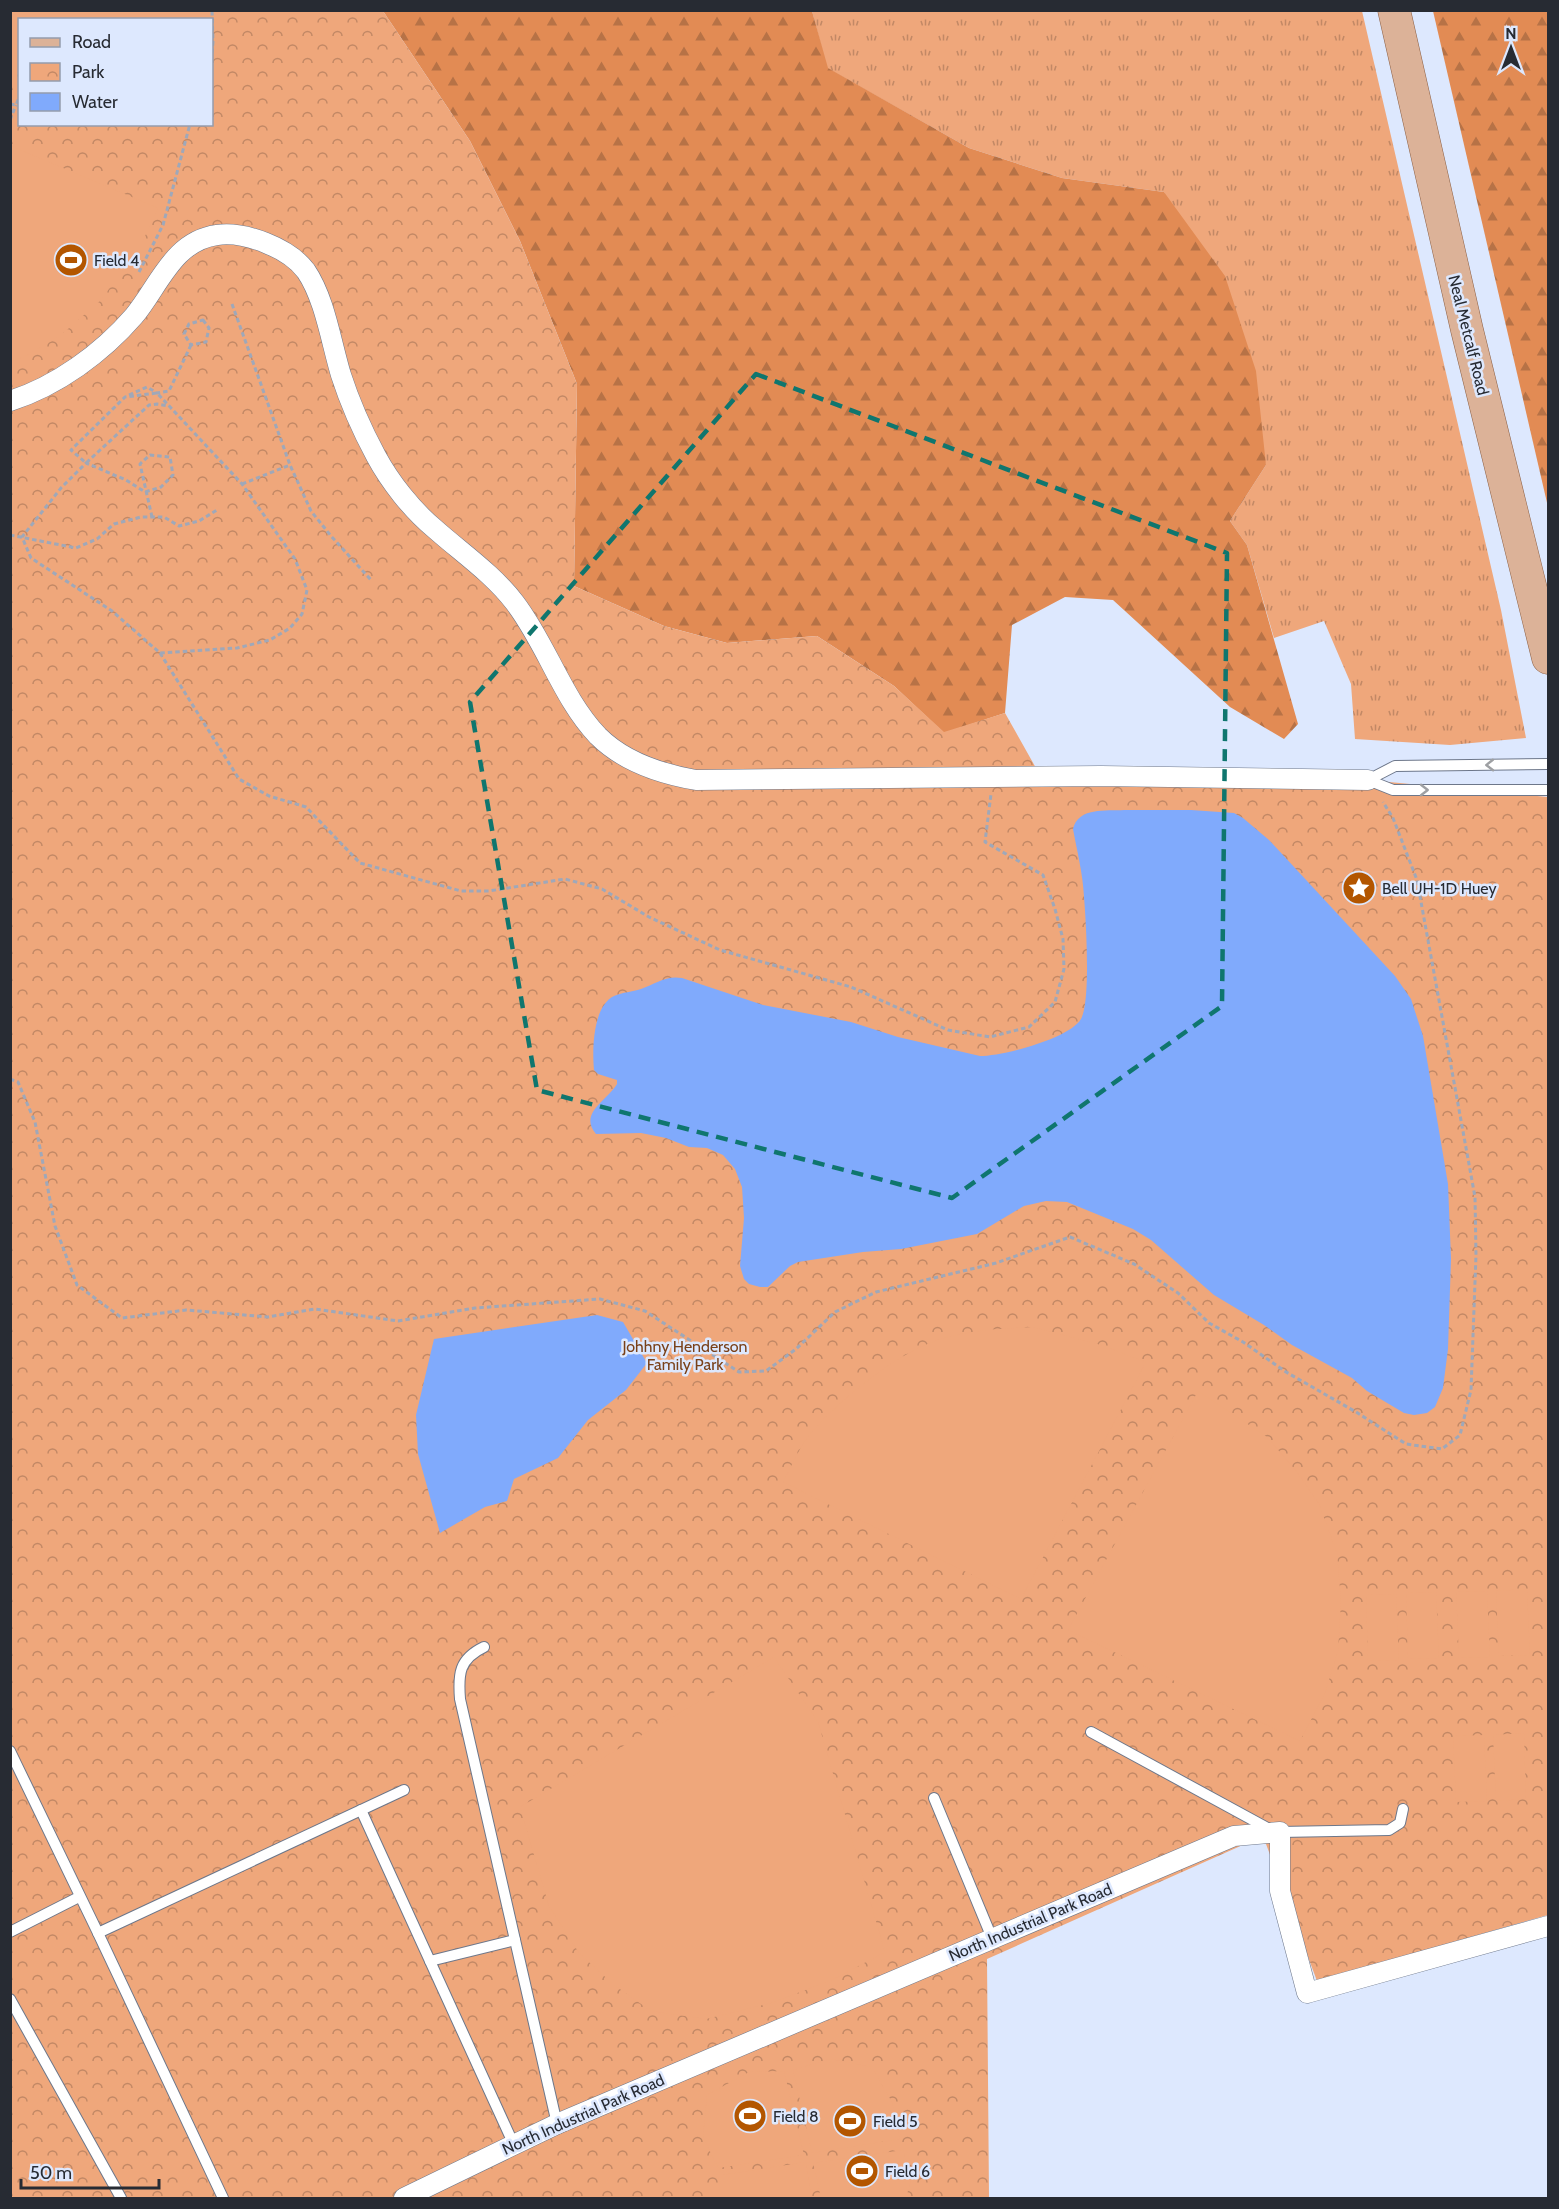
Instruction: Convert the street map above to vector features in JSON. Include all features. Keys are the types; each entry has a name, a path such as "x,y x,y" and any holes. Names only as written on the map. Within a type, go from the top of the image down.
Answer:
{"main road":[{"name":"Neal Metcalf Road","path":"1394,10 1451,262 1548,658"}],"street":[{"path":"10,401 27,396 66,374 103,347 134,315 175,257 193,243 216,235 240,235 263,242 285,253 304,269 316,290 342,377 377,459 396,486 432,527 493,579 517,605 541,643 572,701 598,735 615,750 634,762 675,777 696,780 1101,777 1368,780"},
{"path":"1278,1832 1280,1891 1307,1993 1548,1926"},
{"name":"North Industrial Park Road","path":"404,2199 557,2124 1234,1836 1278,1832"}],"lane":[{"path":"1368,780 1395,766 1548,764"},
{"path":"1368,780 1393,790 1548,790"},
{"path":"484,1647 473,1652 463,1665 459,1678 460,1699 557,2124"},
{"path":"1091,1732 1278,1832 1389,1830 1400,1823 1403,1809"},
{"path":"10,1751 223,2199"},
{"path":"98,1933 404,1790"},
{"path":"934,1798 992,1938"},
{"path":"361,1810 514,2145"},
{"path":"10,1932 79,1897"},
{"path":"430,1961 515,1940"},
{"path":"10,2000 120,2199"}],"path":[{"path":"10,120 18,100"},
{"path":"10,104 16,105"},
{"path":"139,273 163,225 189,126"},
{"path":"232,304 290,465 311,511 371,580"},
{"path":"203,320 209,328 206,342 191,345 184,334 189,324 203,320"},
{"path":"125,397 169,391 191,345"},
{"path":"152,517 145,492 140,464 150,455 170,457 173,475 161,487 145,492 126,480 86,463 70,450 125,397 147,387 157,393 242,484 295,559 308,590 302,614 290,628 270,640 237,648 160,653"},
{"path":"22,537 61,488 149,405 169,406"},
{"path":"242,484 290,465"},
{"path":"10,535 76,548 97,539 114,524 141,517 164,517 179,526 199,521 217,510"},
{"path":"22,537 31,558 112,611 160,653 239,779 269,796 306,807 360,863 460,891 489,891 565,879 602,889 649,916 720,950 851,987 948,1030 990,1038 1029,1027 1055,1002 1064,969 1063,939 1043,875 985,842 993,778"},
{"path":"10,1079 18,1082 36,1122 55,1226 77,1285 122,1318 186,1310 268,1317 315,1309 398,1321 475,1308 600,1299 645,1311 739,1372 766,1371 796,1349 835,1312 876,1292 996,1263 1070,1237 1134,1264 1178,1293 1209,1323 1243,1341 1286,1372 1406,1444 1442,1449 1460,1435 1471,1390 1476,1255 1475,1197 1417,880 1393,818 1368,780"}],"highlighted area":[{"path":"756,374 1227,553 1222,1006 952,1198 537,1090 470,702"}],"green space":[{"path":"11,10 212,11 212,18 18,18 18,73 11,71"},
{"name":"Johhny Henderson Family Park","path":"11,11 383,11 470,141 520,241 577,384 574,586 664,626 727,643 817,636 894,686 944,732 1005,713 1041,777 1368,780 1548,797 1548,1915 1317,1981 1266,1844 1245,1844 987,1959 989,2198 11,2198"},
{"path":"383,11 812,11 828,68 969,148 1062,178 1164,192 1225,276 1256,371 1266,465 1230,521 1247,545 1298,724 1284,739 1230,707 1113,600 1065,597 1012,625 1005,713 944,733 894,686 817,636 727,643 664,626 574,586 577,384 520,241 470,141"},
{"path":"812,11 1362,11 1501,610 1526,738 1450,745 1355,739 1351,684 1324,621 1274,638 1247,545 1230,521 1266,465 1164,192 1062,178 969,148 827,68"},
{"path":"1433,11 1548,11 1548,507"},
{"name":"Field 4","path":"11,146 158,208 140,247 100,301 60,336 24,357 11,361"},
{"path":"1033,1327 1101,1345 1146,1362 1021,1599 783,1482 802,1445 821,1422 863,1384 910,1352 951,1336 978,1331"},
{"path":"1198,1391 1267,1437 1297,1472 1319,1504 1337,1553 1341,1602 1338,1651 1325,1693 1300,1741 1068,1630"},
{"path":"1527,1589 1530,1655 1499,1656 1496,1591"},
{"path":"1487,1591 1490,1657 1459,1658 1456,1592"},
{"path":"1436,1592 1439,1658 1408,1659 1406,1593"},
{"path":"1396,1594 1399,1660 1368,1661 1366,1595"},
{"path":"774,1657 818,1722 885,1952 832,1980 771,2003 706,2019 651,2011 614,1985 579,1953 549,1906 520,1807"},
{"path":"1524,1733 1526,1799 1496,1801 1493,1735"},
{"path":"1484,1735 1487,1801 1456,1802 1453,1736"},
{"name":"Field 5","path":"830,2059 872,2067 892,2102 900,2139 812,2153 793,2070"},
{"name":"Field 8","path":"784,2071 804,2155 718,2168 703,2137 707,2095 749,2072"},
{"name":"Field 6","path":"903,2150 911,2180 906,2198 821,2198 813,2163"},
{"path":"806,2162 812,2198 722,2198 722,2175"}],"water":[{"path":"1124,810 1191,810 1234,813 1243,818 1269,840 1395,976 1411,999 1423,1036 1448,1184 1451,1259 1448,1349 1443,1388 1435,1407 1427,1413 1414,1415 1404,1413 1367,1391 1352,1378 1292,1345 1214,1295 1151,1240 1133,1229 1067,1202 1046,1201 1024,1206 977,1234 901,1249 798,1262 790,1266 768,1287 749,1284 744,1279 740,1266 744,1218 742,1187 735,1169 723,1155 707,1148 689,1147 666,1138 641,1133 596,1134 591,1126 592,1113 617,1084 617,1080 598,1074 594,1070 595,1029 602,1009 614,996 676,977 763,1005 851,1022 898,1037 980,1056 1018,1050 1063,1033 1081,1019 1087,979 1083,888 1073,829 1076,822 1087,814"},
{"path":"597,1315 623,1322 647,1363 626,1390 588,1420 558,1458 514,1479 507,1501 485,1507 440,1533 418,1454 416,1415 434,1339"}],"place":[{"name":"Field 4","path":"71,260"},
{"name":"Bell UH-1D Huey","path":"1359,888"},
{"name":"Field 8","path":"750,2116"},
{"name":"Field 5","path":"850,2121"},
{"name":"Field 6","path":"862,2171"}]}
